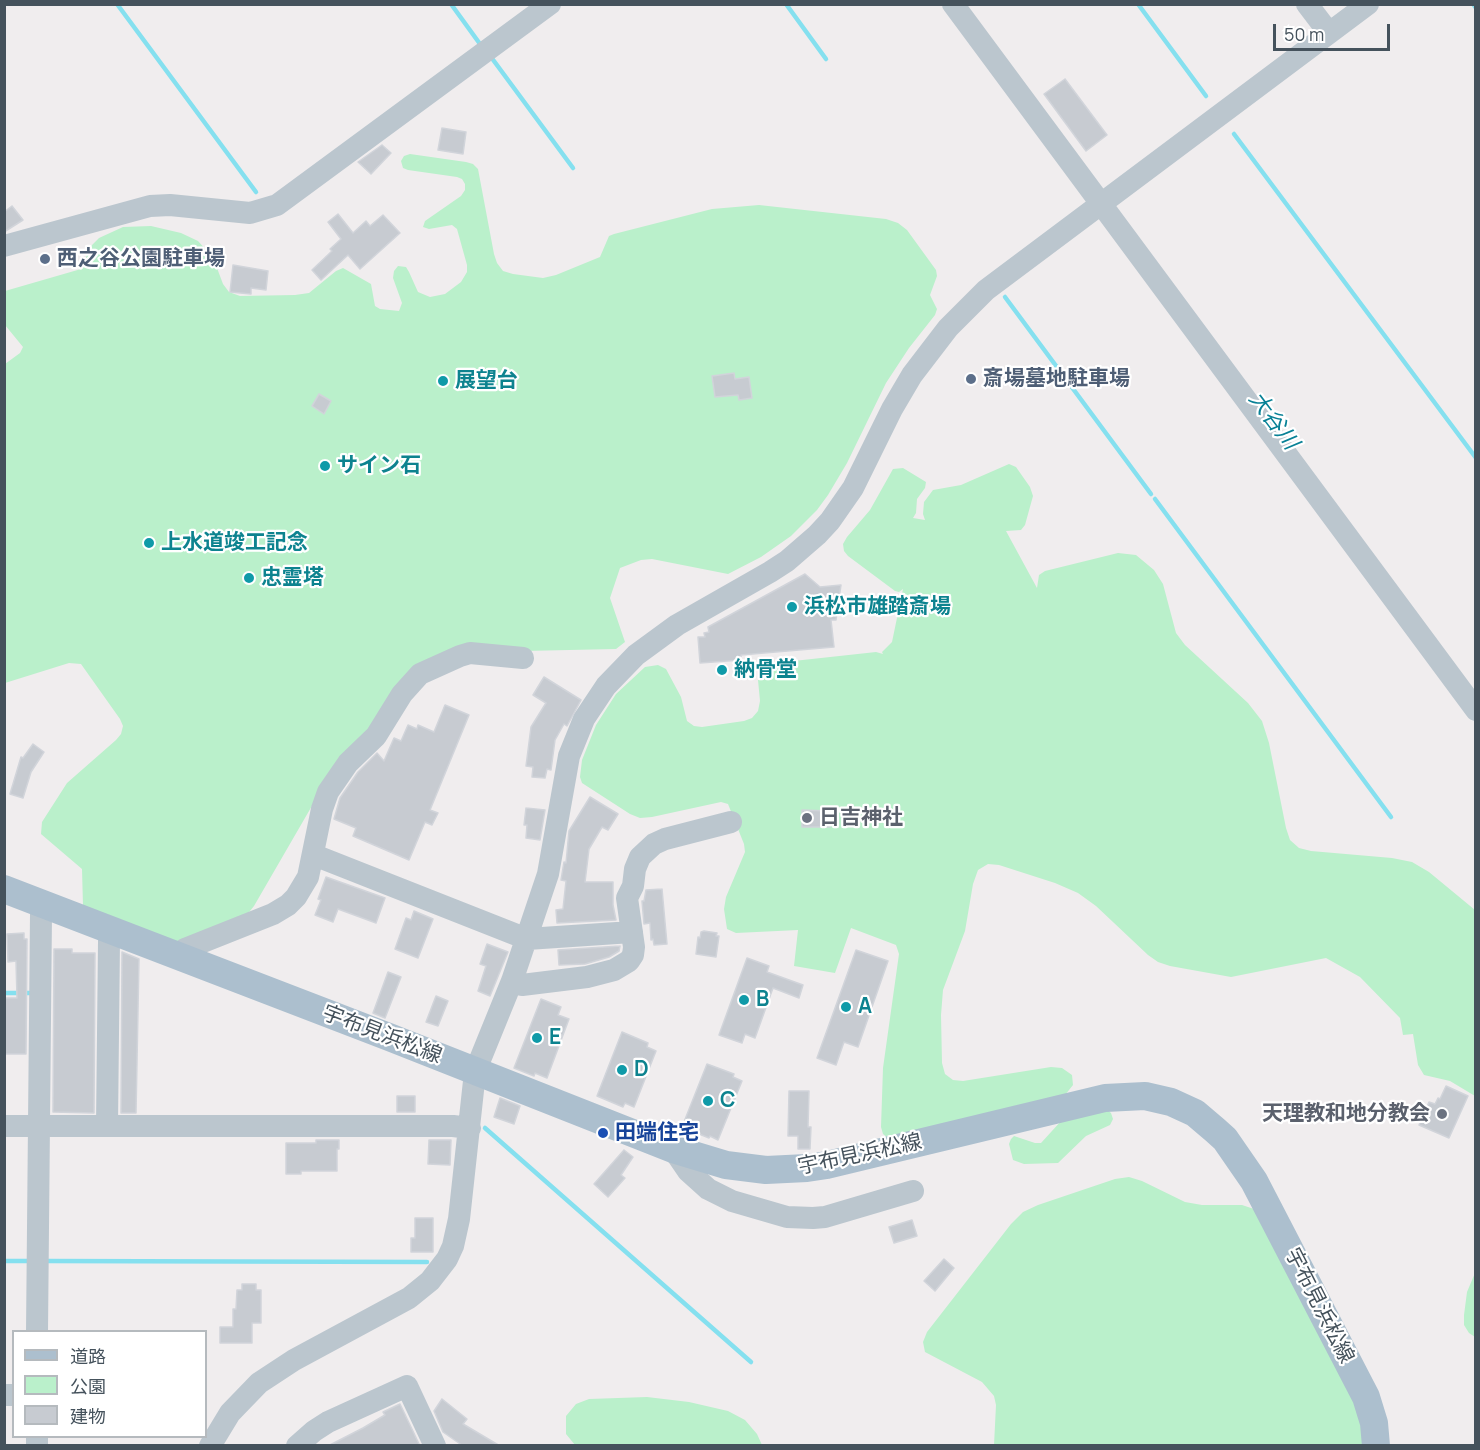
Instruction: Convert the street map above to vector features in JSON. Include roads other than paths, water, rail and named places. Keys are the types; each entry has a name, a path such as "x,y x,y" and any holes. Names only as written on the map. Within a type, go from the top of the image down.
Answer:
{"main road":[{"name":"宇布見浜松線","path":"4,889 708,1161 746,1168 776,1170 807,1168 1105,1098 1145,1096 1183,1107 1195,1113 1225,1139 1254,1181 1366,1397 1374,1423 1376,1446"}],"street":[{"path":"4,246 150,206 170,205 250,213 277,205 550,4"},
{"path":"953,4 1476,711"},
{"path":"1307,4 1329,33"},
{"path":"210,1446 230,1413 259,1383 294,1360 408,1298 435,1275 447,1258 457,1233 476,1072 527,939 552,854 569,756 584,719 606,686 636,655 677,625 770,572 787,561 817,535 853,488 901,392 923,358 966,308 1009,272 1368,4"},
{"path":"182,957 185,949 273,915 288,905 303,887 314,855 322,808 336,777 376,736 410,684 420,674 470,653 523,658"},
{"path":"512,981 522,985 577,979 614,969 629,961 633,955 627,898 633,886 635,869 640,857 654,844 665,839 731,822"},
{"path":"314,855 527,939 632,932"},
{"path":"38,1330 41,914 45,905"},
{"path":"107,1126 109,941 113,931"},
{"path":"4,1126 453,1126 470,1128"},
{"path":"673,1149 688,1171 708,1189 732,1201 787,1217 825,1216 913,1191"},
{"path":"297,1446 328,1422 407,1386 435,1446"}],"waterway":[{"path":"117,4 256,192"},
{"path":"451,4 480,44"},
{"path":"786,4 826,59"},
{"path":"1138,4 1206,96"},
{"path":"1473,4 1476,8"},
{"path":"491,57 573,168"},
{"path":"1234,134 1476,458"},
{"path":"1005,297 1151,494"},
{"path":"1155,499 1391,817"},
{"path":"4,993 33,993"},
{"path":"485,1128 751,1362"},
{"path":"4,1261 31,1261"},
{"path":"46,1261 427,1262"}],"place":[{"name":"西之谷公園駐車場","path":"45,259"},
{"name":"斎場墓地駐車場","path":"971,379"},
{"name":"展望台","path":"443,381"},
{"name":"サイン石","path":"325,466"},
{"name":"上水道竣工記念","path":"149,543"},
{"name":"忠霊塔","path":"249,578"},
{"name":"浜松市雄踏斎場","path":"792,607"},
{"name":"納骨堂","path":"722,670"},
{"name":"日吉神社","path":"807,818"},
{"name":"B","path":"744,1000"},
{"name":"A","path":"846,1007"},
{"name":"E","path":"537,1038"},
{"name":"D","path":"622,1070"},
{"name":"C","path":"708,1101"},
{"name":"天理教和地分教会","path":"1442,1114"},
{"name":"田端住宅","path":"603,1133"}],"water label":[{"name":"大谷川","path":"1273,421"}]}
